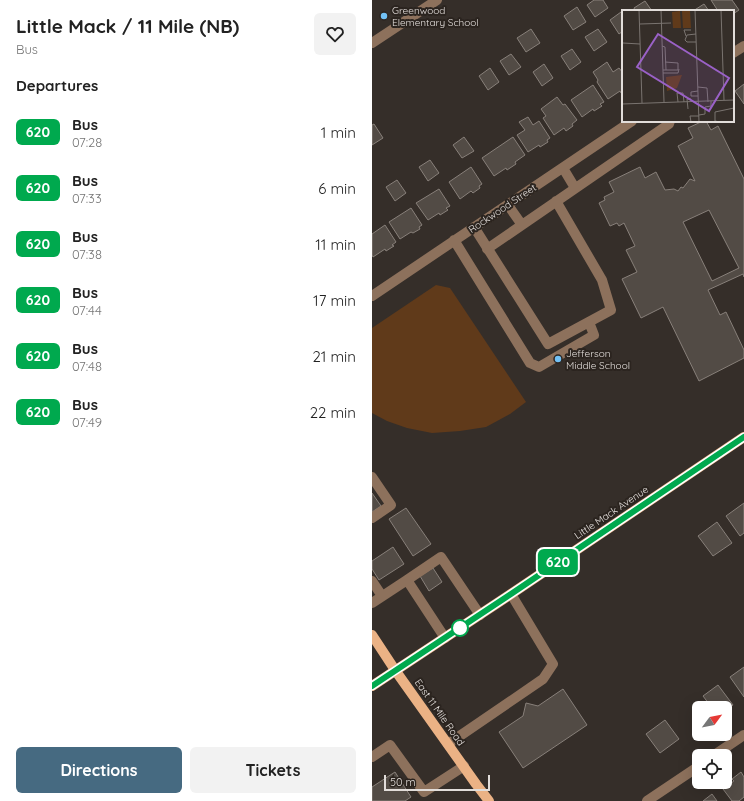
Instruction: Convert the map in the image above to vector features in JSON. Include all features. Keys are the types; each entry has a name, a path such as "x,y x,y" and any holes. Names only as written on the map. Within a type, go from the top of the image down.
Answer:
{"main road":[{"name":"Little Mack Avenue","path":"372,686 744,437"},
{"name":"East 11 Mile Road","path":"372,635 395,670 490,801"}],"street":[{"path":"372,44 438,0"},
{"path":"734,53 744,46"},
{"name":"Rockwood Street","path":"372,296 631,122"},
{"path":"487,249 662,129 669,122"},
{"path":"563,168 576,188"},
{"path":"474,227 548,344 611,310 602,280 556,201"},
{"path":"508,205 522,225"},
{"path":"454,240 530,363 539,367 594,335 589,322"},
{"path":"372,477 391,505 372,518"},
{"path":"372,602 440,557 480,614"},
{"path":"407,580 445,638"},
{"path":"372,581 382,596"},
{"path":"448,744 543,679 553,664 511,594"},
{"path":"724,749 744,735"},
{"path":"372,757 390,745 424,792 464,766"},
{"path":"647,801 692,771"}],"shaded area":[{"path":"436,285 450,288 526,402 510,414 486,427 432,433 407,428 387,421 372,413 372,328"}],"building":[{"path":"594,0 603,0 608,8 595,17 587,5"},
{"path":"711,0 732,0 739,10 734,13 734,10 717,10"},
{"path":"645,1 651,10 635,10 634,8"},
{"path":"704,4 708,10 695,10"},
{"path":"577,7 586,22 573,30 564,16"},
{"path":"621,12 622,32 619,34 610,20"},
{"path":"531,29 540,43 526,52 517,38"},
{"path":"598,29 607,42 594,51 585,37"},
{"path":"572,49 581,62 570,70 561,56"},
{"path":"511,54 521,67 509,75 500,61"},
{"path":"607,62 613,72 619,68 622,72 622,92 620,91 608,99 597,82 598,80 593,72"},
{"path":"544,64 553,78 542,86 533,72"},
{"path":"490,68 499,82 488,90 479,76"},
{"path":"744,84 744,104 735,91"},
{"path":"593,85 604,102 600,104 602,106 594,111 593,109 582,117 571,100"},
{"path":"557,97 563,105 565,104 577,120 572,124 573,126 566,131 564,128 554,135 543,118 546,116 541,109"},
{"path":"528,117 533,125 539,121 550,138 547,140 548,142 540,147 539,145 528,152 517,135 525,130 519,122"},
{"path":"701,122 707,122 711,130 718,126 744,179 744,277 743,274 708,290 720,315 726,312 744,350 744,358 699,381 663,307 641,318 622,279 637,272 626,250 635,246 624,223 619,226 617,223 610,226 599,203 605,200 604,197 614,192 609,182 640,167 645,178 656,172 665,190 674,189 678,191 681,187 683,188 690,179 695,181 678,146 693,138 688,128","holes":["709,210 739,268 712,281 683,222"]},
{"path":"374,124 383,138 372,145 372,125"},
{"path":"464,137 474,151 462,158 453,145"},
{"path":"513,137 525,155 515,162 516,164 507,170 506,168 494,176 482,158"},
{"path":"430,160 439,173 428,181 419,167"},
{"path":"471,167 482,184 479,186 480,188 473,193 471,191 460,199 449,182"},
{"path":"397,180 406,193 395,201 386,187"},
{"path":"439,189 450,206 446,208 448,210 440,215 439,213 428,220 416,203"},
{"path":"411,208 422,225 419,227 420,229 413,233 411,232 400,239 389,222"},
{"path":"385,225 396,242 392,245 394,246 386,251 385,249 373,257 372,234"},
{"path":"372,493 381,506 372,512"},
{"path":"744,503 744,533 740,536 726,516"},
{"path":"406,508 431,544 413,556 389,519"},
{"path":"717,522 732,543 713,556 698,536"},
{"path":"393,547 404,564 379,580 372,569 372,561"},
{"path":"433,568 442,582 429,591 420,576"},
{"path":"744,667 744,697 730,677"},
{"path":"718,685 730,701 707,701 703,696"},
{"path":"563,689 587,725 523,768 499,732 523,716 526,703 538,706"},
{"path":"665,720 679,739 660,753 646,734"},
{"path":"395,772 411,797 405,801 372,801 372,787"},
{"path":"741,772 744,777 744,797 739,801 732,801 723,789 732,789 732,782 734,781 732,779"},
{"path":"712,794 717,801 703,801"}],"bus line":[{"name":"620","path":"372,686 744,437"}],"place":[{"name":"Greenwood Elementary School","path":"384,16"},
{"name":"Jefferson Middle School","path":"558,359"}]}
